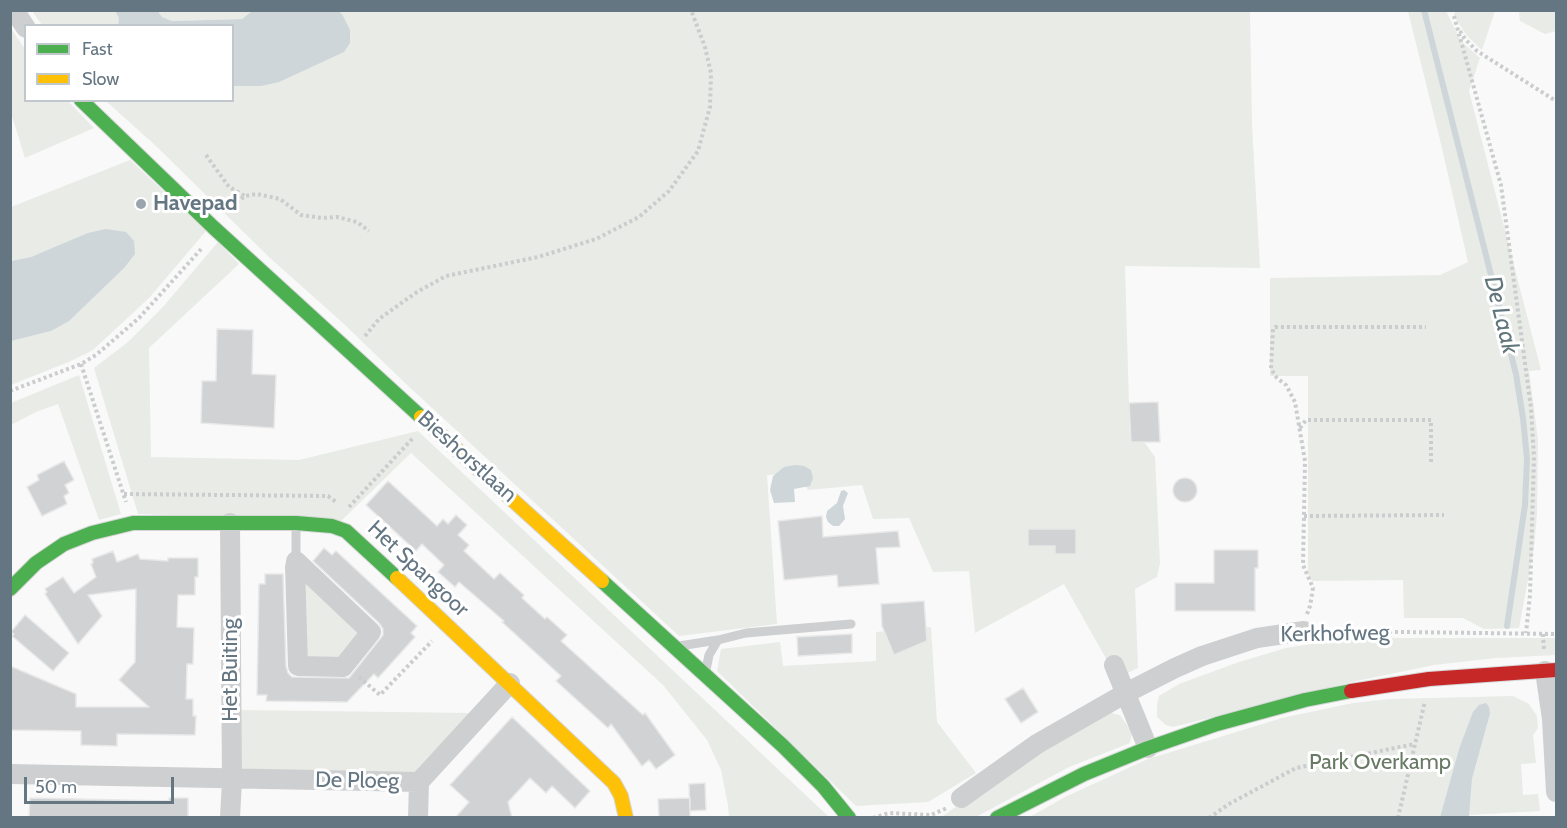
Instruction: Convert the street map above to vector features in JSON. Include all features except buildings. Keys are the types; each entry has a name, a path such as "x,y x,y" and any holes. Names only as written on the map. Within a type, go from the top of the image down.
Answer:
{"street":[{"path":"15,10 24,25"},
{"name":"Bieshorstlaan","path":"83,102 215,229 803,766 849,818"},
{"name":"Het Spangoor","path":"10,589 36,563 64,544 92,533 133,523 296,523 332,526 346,531 614,783 621,796 626,818"},
{"name":"Het Buiting","path":"230,523 232,780 230,818"},
{"path":"299,562 371,632 344,665 298,666 296,563 299,562"},
{"name":"Kerkhofweg","path":"961,798 1037,744 1126,693 1202,656 1257,638 1301,631"},
{"path":"1114,665 1148,748"},
{"path":"997,818 1084,774 1148,748 1217,724 1305,700 1429,679 1551,671 1557,792"},
{"name":"De Ploeg","path":"10,774 419,782 510,683"},
{"path":"418,818 419,782"}],"lane":[{"path":"296,523 296,563"},
{"path":"674,647 746,633 851,624"},
{"path":"705,675 709,655 718,640"}],"path":[{"path":"351,352 379,319 417,292 446,276 538,257 596,239 639,217 669,191 698,151 711,107 711,73 705,46 691,10"},
{"path":"1453,13 1469,44 1545,96 1557,101"},
{"path":"1453,13 1501,185 1530,408 1534,457 1530,595 1526,633"},
{"path":"206,154 229,187 245,196"},
{"path":"10,391 81,364 105,348 139,318 215,229 228,210 245,196 257,194 280,200 301,215 336,217 357,222 369,231"},
{"path":"1301,631 1311,606 1313,588 1303,565 1305,461 1295,402 1286,385 1277,378 1272,369 1272,332 1275,327 1426,327"},
{"path":"81,364 133,523"},
{"path":"1299,428 1306,420 1431,420 1431,464"},
{"path":"332,526 428,423"},
{"path":"123,494 328,496 337,503"},
{"path":"1304,516 1444,515"},
{"path":"344,665 380,696 447,625"},
{"name":"Kerkhofweg","path":"1301,631 1557,634"},
{"path":"1398,818 1429,679"},
{"path":"1209,818 1228,804 1296,768 1415,744"},
{"path":"873,818 889,813 930,815 950,807 961,798"}],"green space":[{"path":"158,10 252,11 242,19 172,21 162,17"},
{"path":"32,11 115,11 119,18 118,24 41,24"},
{"path":"338,11 1250,11 1252,124 1260,268 1125,266 1130,440 1145,443 1155,457 1160,563 1157,577 1135,589 1138,668 1117,678 1064,584 975,633 969,571 933,572 909,518 873,519 862,485 808,490 798,473 767,475 777,624 679,636 269,257 156,146 107,102 234,102 234,86 261,86 342,14"},
{"path":"1408,11 1446,11 1461,41 1480,58 1469,91 1541,370 1529,371 1538,440 1537,514 1534,547 1519,628 1484,629 1463,618 1404,618 1403,580 1313,581 1310,579 1308,574 1308,376 1270,376 1270,278 1440,275 1468,262"},
{"path":"1455,11 1495,11 1482,50 1467,36 1454,16"},
{"path":"1519,11 1556,11 1556,31 1545,34 1520,21"},
{"path":"10,27 24,48 24,102 69,102 94,128 25,158 11,113"},
{"path":"130,160 206,231 150,297 93,350 11,385 10,341 51,331 106,229 31,257 11,261 11,207"},
{"path":"218,242 239,264 149,348 151,457 299,460 418,431 829,817 729,817 721,770 707,740 663,685 411,453 341,521 138,514 94,368 128,342 162,308"},
{"path":"79,375 121,514 99,520 58,404 11,425 11,403"},
{"path":"300,571 367,633 342,664 301,662"},
{"path":"931,627 937,722 976,773 928,802 856,806 717,671 721,649 780,642 783,666 876,661 876,632"},
{"path":"1350,638 1556,638 1556,655 1496,658 1434,665 1356,681 1173,727 1166,725 1157,717 1159,696 1179,684 1286,648"},
{"name":"Park Overkamp","path":"1513,696 1529,704 1537,716 1538,728 1533,735 1536,763 1521,764 1523,795 1538,794 1540,811 1469,815 1472,779 1490,714 1459,749 1440,817 1028,818 1065,797 1148,759 1282,718 1353,703 1389,699"},
{"path":"237,710 470,713 415,774 236,770"},
{"path":"1102,711 1120,715 1132,732 1130,743 1069,767 976,817 940,818 1019,762"}],"shaded area":[{"path":"115,11 158,11 162,17 172,21 242,19 252,11 338,11 350,30 350,43 344,52 279,82 261,86 234,86 234,24 118,24 119,18"},
{"path":"106,229 126,232 134,241 135,254 124,268 69,321 51,331 11,341 11,261 31,257 88,233"},
{"path":"795,465 811,470 813,478 810,486 794,489 795,502 774,503 770,490 773,476 784,467"},
{"path":"841,491 848,493 843,506 845,519 839,526 833,526 826,517 827,511 837,503"},
{"path":"1486,703 1490,714 1472,779 1469,817 1440,817 1459,749 1473,712 1479,705"}],"waterway":[{"name":"De Laak","path":"1424,10 1516,374 1523,418 1527,459 1525,505 1507,626"}],"traffic: fast":[{"path":"83,102 213,227 421,417"},
{"path":"10,589 36,563 64,544 92,533 133,523 296,523 332,526 346,531 397,578"},
{"path":"602,581 783,746 823,786 849,818"},
{"path":"997,818 1084,774 1148,748 1217,724 1305,700 1351,691"}],"traffic: slow":[{"path":"421,417 602,581"},
{"path":"397,578 614,783 621,796 626,818"}],"traffic: jam":[{"path":"1351,691 1429,679 1556,670"}],"place":[{"name":"Havepad","path":"141,204"}]}
